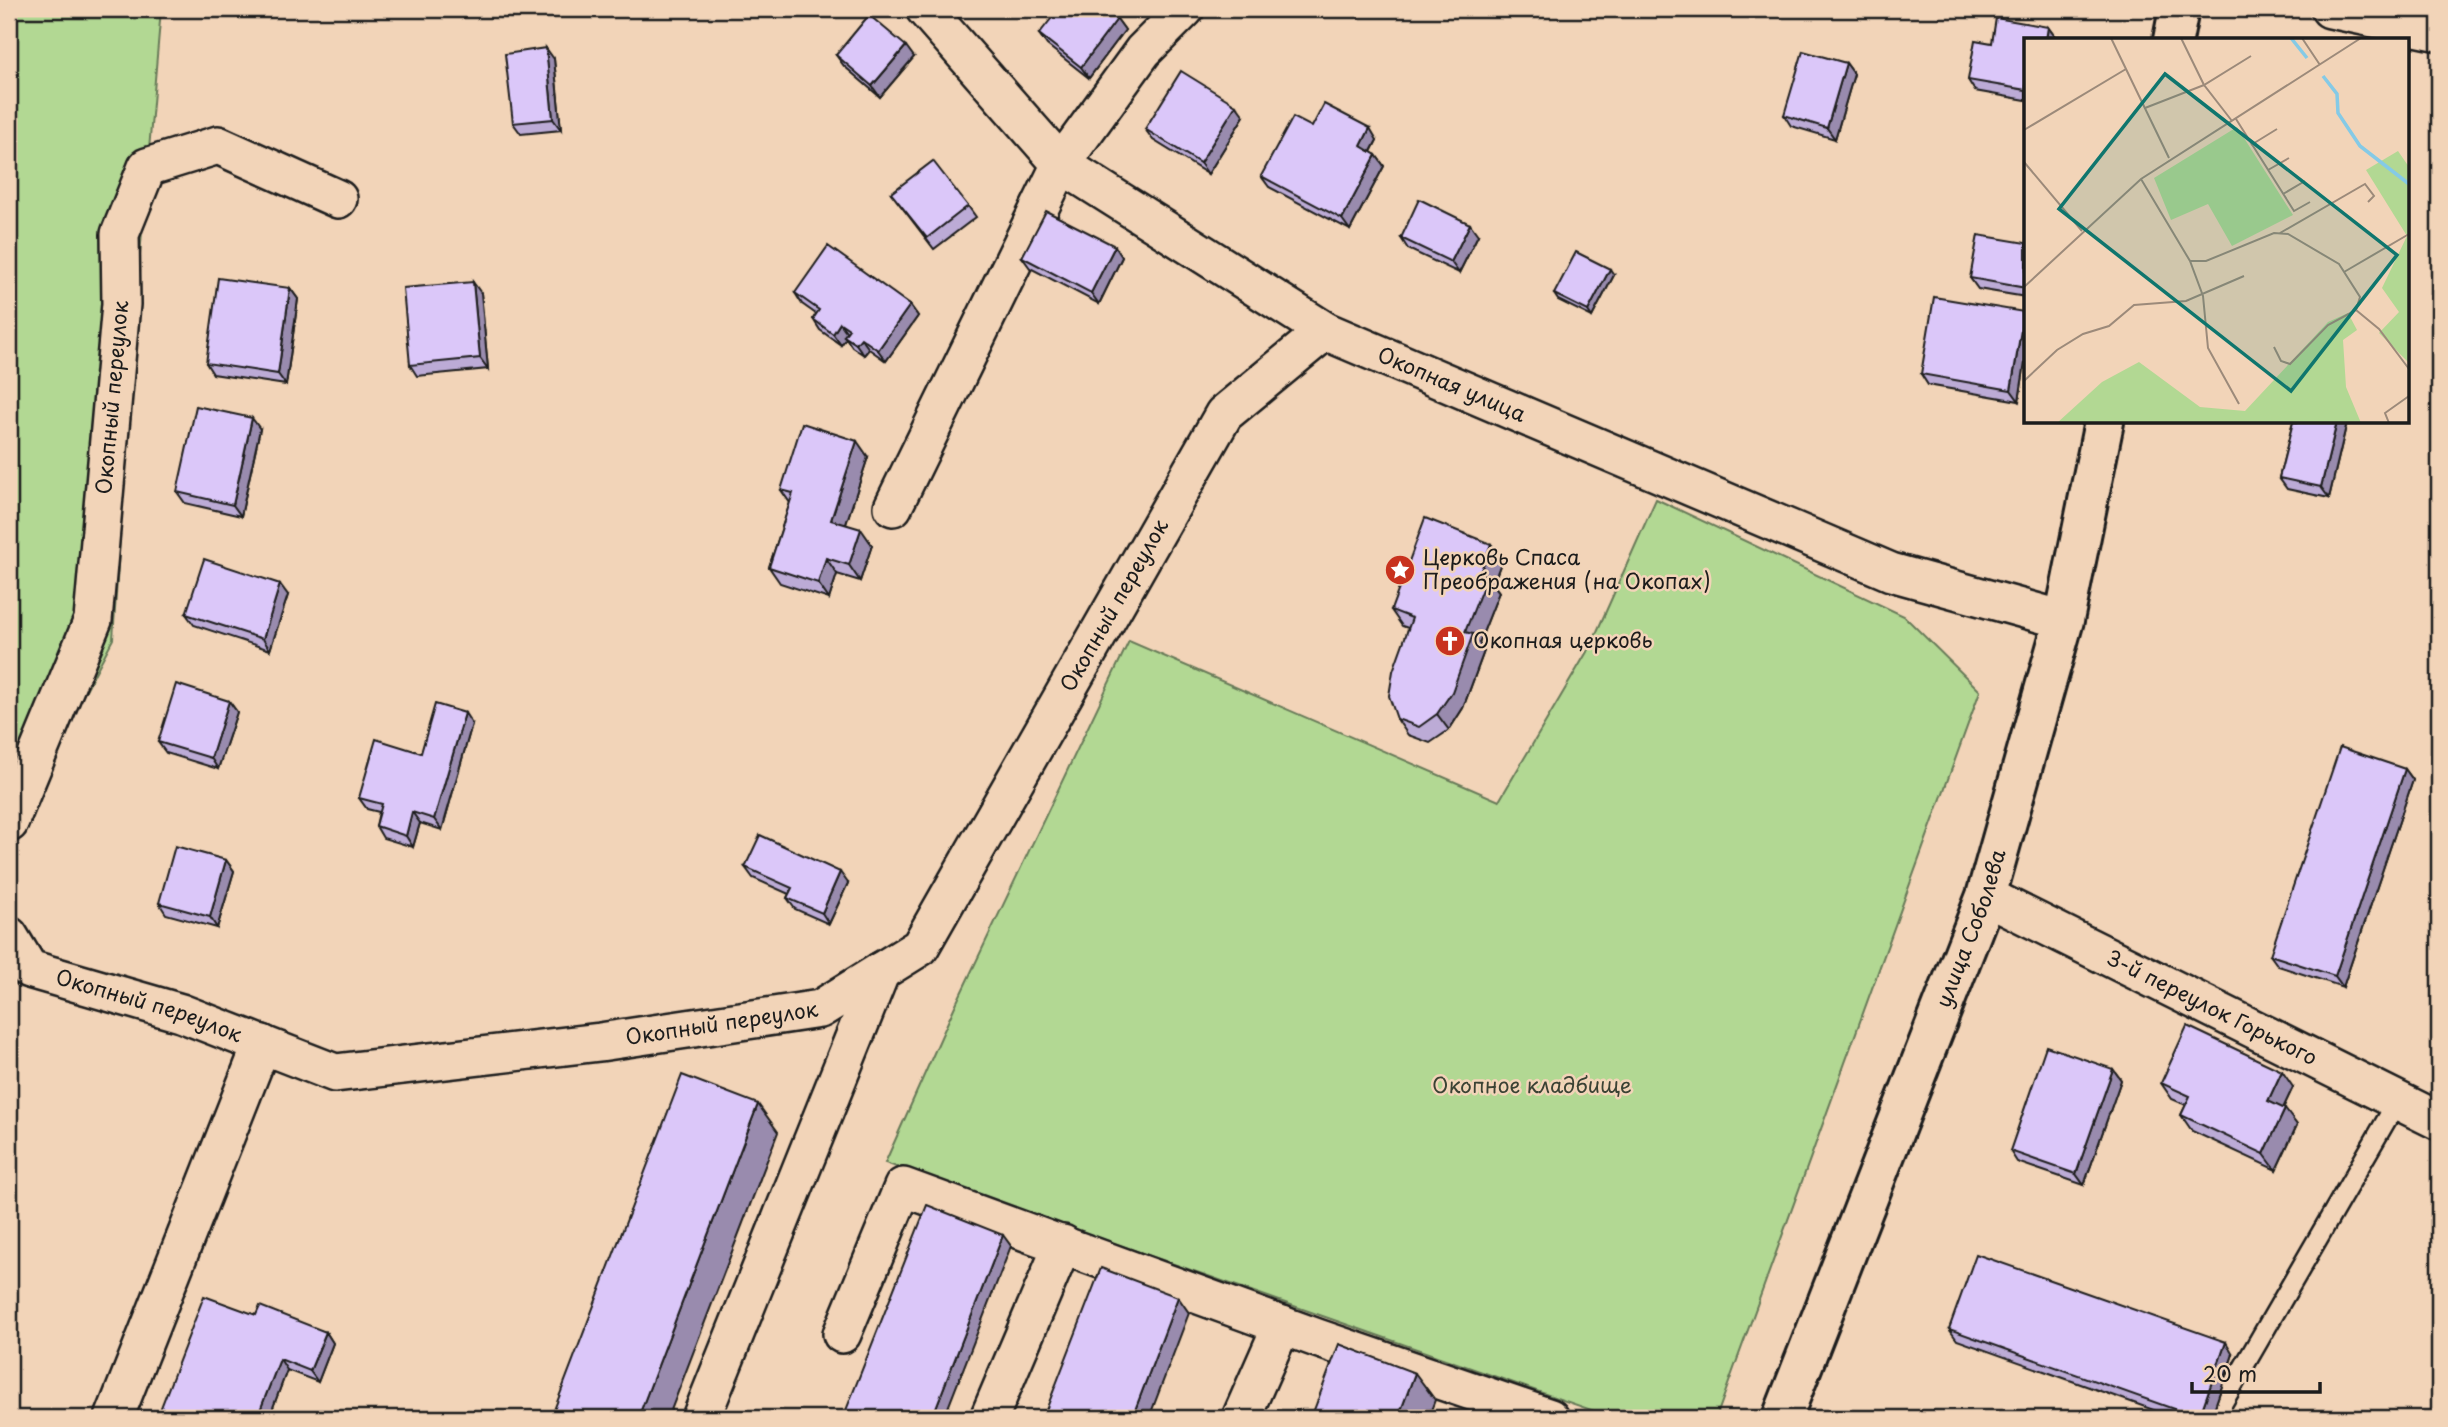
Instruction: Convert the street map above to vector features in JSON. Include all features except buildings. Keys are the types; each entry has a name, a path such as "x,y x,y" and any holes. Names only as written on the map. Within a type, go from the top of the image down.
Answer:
{"street":[{"name":"Окопная улица","path":"925,9 1061,163 1325,331 1891,572 2064,620"},
{"path":"893,507 1061,163 1143,51 1185,9"},
{"path":"2174,38 2179,9"},
{"path":"2330,9 2439,32"},
{"name":"Окопный переулок","path":"9,823 93,620 121,304 120,234 147,167 218,145 338,199"},
{"name":"Окопный переулок","path":"9,936 29,969 181,1013 335,1073 600,1042 820,1009 920,947 1224,414 1325,331"},
{"name":"улица Соболева","path":"1782,1418 1986,896 2064,620 2105,424"},
{"name":"3-й переулок Горького","path":"1986,896 2439,1121"},
{"path":"701,1418 881,971"},
{"path":"114,1418 262,1044"},
{"path":"842,1334 903,1187 1528,1414"},
{"path":"989,1418 1063,1244"},
{"path":"1241,1418 1282,1325"}],"lane":[{"path":"2214,1418 2398,1100"}],"green space":[{"path":"9,9 161,9 135,314 113,639 29,797 9,788"},
{"name":"Окопное кладбище","path":"1656,499 1904,616 1980,691 1716,1418 1614,1418 885,1163 954,1008 1129,641 1499,801 1591,645"}],"place":[{"name":"Церковь Спаса Преображения (на Окопах)","path":"1400,570"},
{"name":"Окопная церковь","path":"1450,641"}]}
